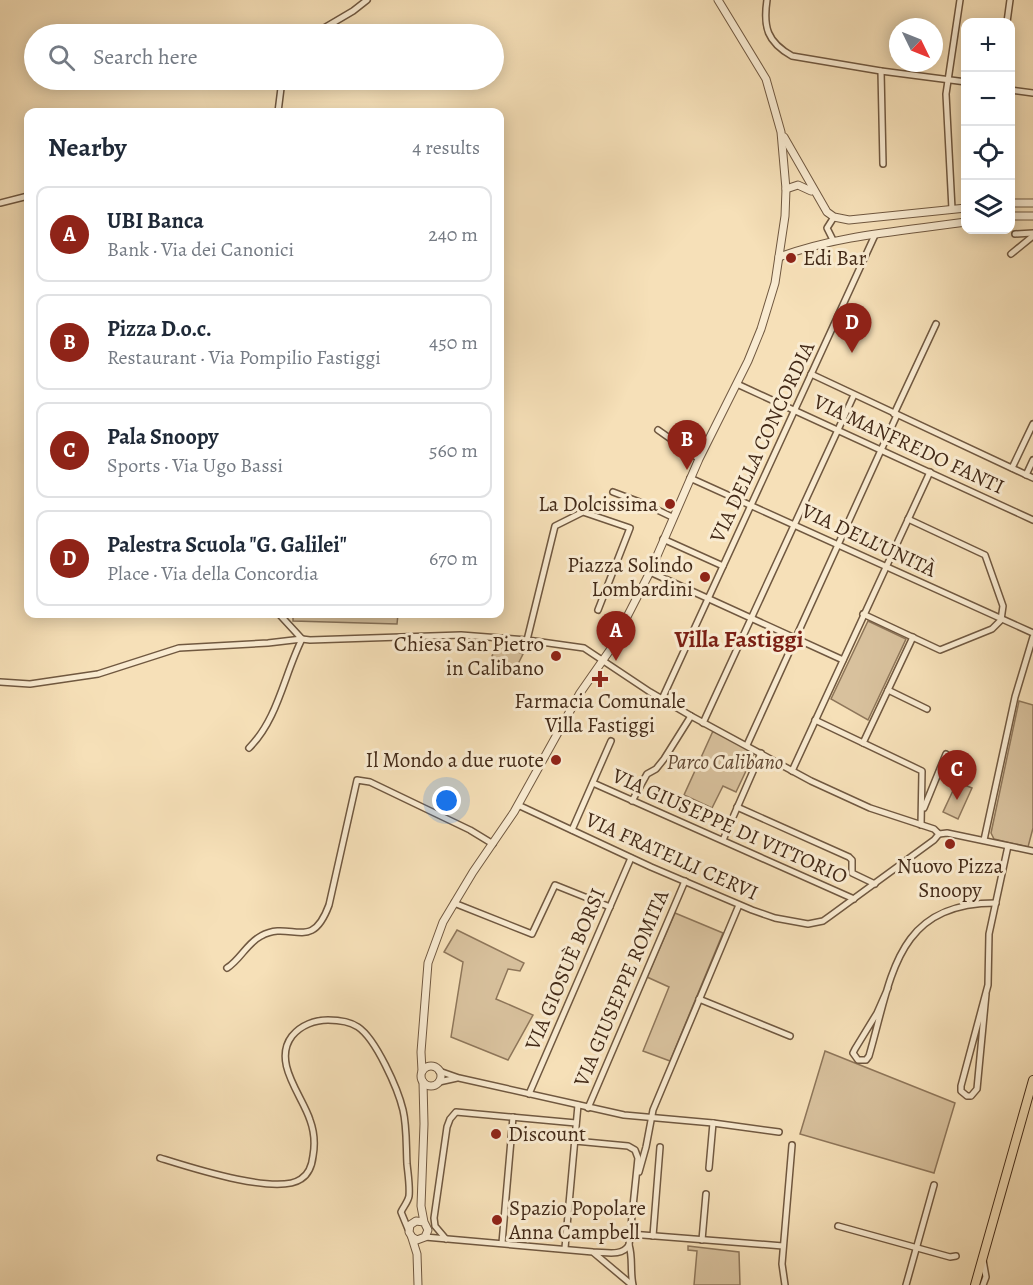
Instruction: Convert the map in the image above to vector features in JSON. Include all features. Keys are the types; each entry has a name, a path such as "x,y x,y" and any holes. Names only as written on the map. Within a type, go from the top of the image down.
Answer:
{"main road":[{"path":"975,1285 1033,1080"}],"street":[{"path":"331,24 367,0"},
{"path":"408,1229 418,1222 421,1206 423,1071 421,1052 428,963 443,922 518,805 580,693 610,650 650,572 690,478 737,384 761,328 775,283 785,216 786,189 781,132 766,79 718,0"},
{"path":"767,0 766,29 770,38 780,49 792,56 961,81"},
{"path":"952,209 946,94 960,0"},
{"path":"1007,18 1010,0"},
{"path":"881,71 883,164"},
{"path":"278,108 281,90"},
{"path":"1015,91 1033,93"},
{"path":"781,132 814,193 827,212 834,217 849,220 961,208"},
{"path":"786,189 798,185 814,193"},
{"path":"0,203 24,197"},
{"path":"1015,203 1033,203"},
{"path":"1015,214 1033,216"},
{"path":"833,240 827,228 834,217"},
{"path":"779,257 833,240 961,223"},
{"path":"1016,234 1033,235"},
{"name":"VIA DELLA CONCORDIA","path":"662,699 875,235"},
{"path":"1011,254 1033,235"},
{"path":"747,745 936,324"},
{"path":"811,374 1033,478"},
{"name":"VIA MANFREDO FANTI","path":"737,384 1033,520"},
{"path":"703,723 854,395"},
{"path":"1012,468 1033,424"},
{"path":"658,430 699,459"},
{"path":"1026,475 1033,460"},
{"path":"792,771 930,472"},
{"name":"VIA DELL'UNITÀ","path":"690,478 1033,635"},
{"path":"613,492 672,517"},
{"path":"527,640 555,526 583,512 630,528 598,610"},
{"path":"863,614 940,650 992,629 1001,620 1002,606 985,555 908,519"},
{"path":"663,539 723,566"},
{"path":"650,572 843,660"},
{"path":"283,618 302,639"},
{"path":"0,682 30,684 98,674 179,648 302,639 461,635 527,640 584,648 662,699 792,771 870,808 934,829 939,834"},
{"path":"984,840 1015,697 1033,635"},
{"path":"863,743 913,637"},
{"path":"249,748 260,737 268,723 302,639"},
{"path":"888,690 927,709"},
{"path":"632,801 647,774 656,769 664,759 692,716"},
{"path":"815,720 922,771 921,825"},
{"path":"572,830 611,741"},
{"path":"723,840 761,753"},
{"path":"922,812 946,754"},
{"path":"227,968 260,936 271,932 305,933 312,931 324,920 357,780 370,782 470,830 493,844"},
{"name":"VIA GIUSEPPE DI VITTORIO","path":"593,783 854,899"},
{"name":"VIA FRATELLI CERVI","path":"518,805 631,858 739,905 775,918 808,924 816,923 854,899"},
{"path":"737,807 849,857 852,860 852,873 875,884"},
{"path":"854,899 939,834 947,833 1033,851"},
{"path":"986,994 961,1086 961,1090 967,1096 972,1096 977,1089 989,976 988,946 1008,846"},
{"name":"VIA GIOSUÈ BORSI","path":"529,1094 631,858"},
{"name":"VIA GIUSEPPE ROMITA","path":"588,1108 685,881"},
{"path":"454,903 532,934 555,885 610,907"},
{"path":"888,988 853,1053 858,1060 866,1060 869,1056 901,951 916,930 927,921 954,907 996,903"},
{"path":"635,1184 646,1147 653,1110 739,905"},
{"path":"699,999 790,1036"},
{"path":"160,1158 214,1174 268,1184 291,1184 302,1179 312,1164 314,1136 305,1107 288,1073 285,1059 286,1047 292,1037 309,1024 320,1020 348,1022 364,1032 376,1047 403,1109 409,1197 401,1216 417,1254 418,1285"},
{"path":"421,1052 441,1076 439,1082"},
{"path":"423,1071 427,1067 436,1068 459,1078 624,1115 779,1132"},
{"path":"423,1098 430,1086 459,1078"},
{"path":"423,1082 430,1086"},
{"path":"565,1248 578,1106"},
{"path":"446,1239 435,1226 434,1218 447,1127 456,1112 576,1123"},
{"path":"502,1243 513,1117"},
{"path":"709,1168 713,1123"},
{"path":"412,1238 620,1253 626,1251 629,1245 638,1158 635,1150 628,1146 575,1141"},
{"path":"785,1285 782,1264 792,1145"},
{"path":"653,1236 660,1147"},
{"path":"906,1285 934,1185"},
{"path":"702,1240 706,1194"},
{"path":"401,1216 418,1222 428,1230 417,1254"},
{"path":"838,1226 950,1257 956,1256"},
{"path":"630,1234 783,1246"},
{"path":"629,1245 632,1251 630,1266 632,1285"},
{"path":"593,1251 632,1285"},
{"path":"983,1258 986,1276 984,1285"}],"green space":[{"path":"293,618 398,618 397,624 293,621"},
{"path":"868,621 906,639 868,720 831,699"},
{"path":"498,643 523,654 516,668 492,656"},
{"path":"1019,701 1033,705 1033,828 1028,847 994,839 991,833"},
{"name":"Parco Calibano","path":"713,731 755,752 736,792 723,786 712,808 684,795"},
{"path":"957,782 972,788 958,819 943,812"},
{"path":"675,913 723,933 670,1061 643,1051 669,987 647,977"},
{"path":"457,930 524,963 520,971 508,969 496,999 533,1015 508,1060 451,1037 463,962 444,952"},
{"path":"825,1051 955,1103 934,1173 800,1134"},
{"path":"688,1246 739,1252 740,1285 694,1285 697,1251 688,1250"}],"place":[{"name":"Edi Bar","path":"791,258"},
{"name":"Palestra Scuola \"G. Galilei\"","path":"852,353"},
{"name":"Pizza D.o.c.","path":"687,470"},
{"name":"La Dolcissima","path":"670,504"},
{"name":"Piazza Solindo Lombardini","path":"705,577"},
{"name":"Chiesa San Pietro in Calibano","path":"556,656"},
{"name":"UBI Banca","path":"616,661"},
{"name":"Farmacia Comunale Villa Fastiggi","path":"600,679"},
{"name":"Il Mondo a due ruote","path":"556,760"},
{"name":"Pala Snoopy","path":"957,800"},
{"name":"Nuovo Pizza Snoopy","path":"950,844"},
{"name":"Discount","path":"496,1134"},
{"name":"Spazio Popolare Anna Campbell","path":"497,1220"}],"district":[{"name":"Villa Fastiggi","path":"739,639"}]}
